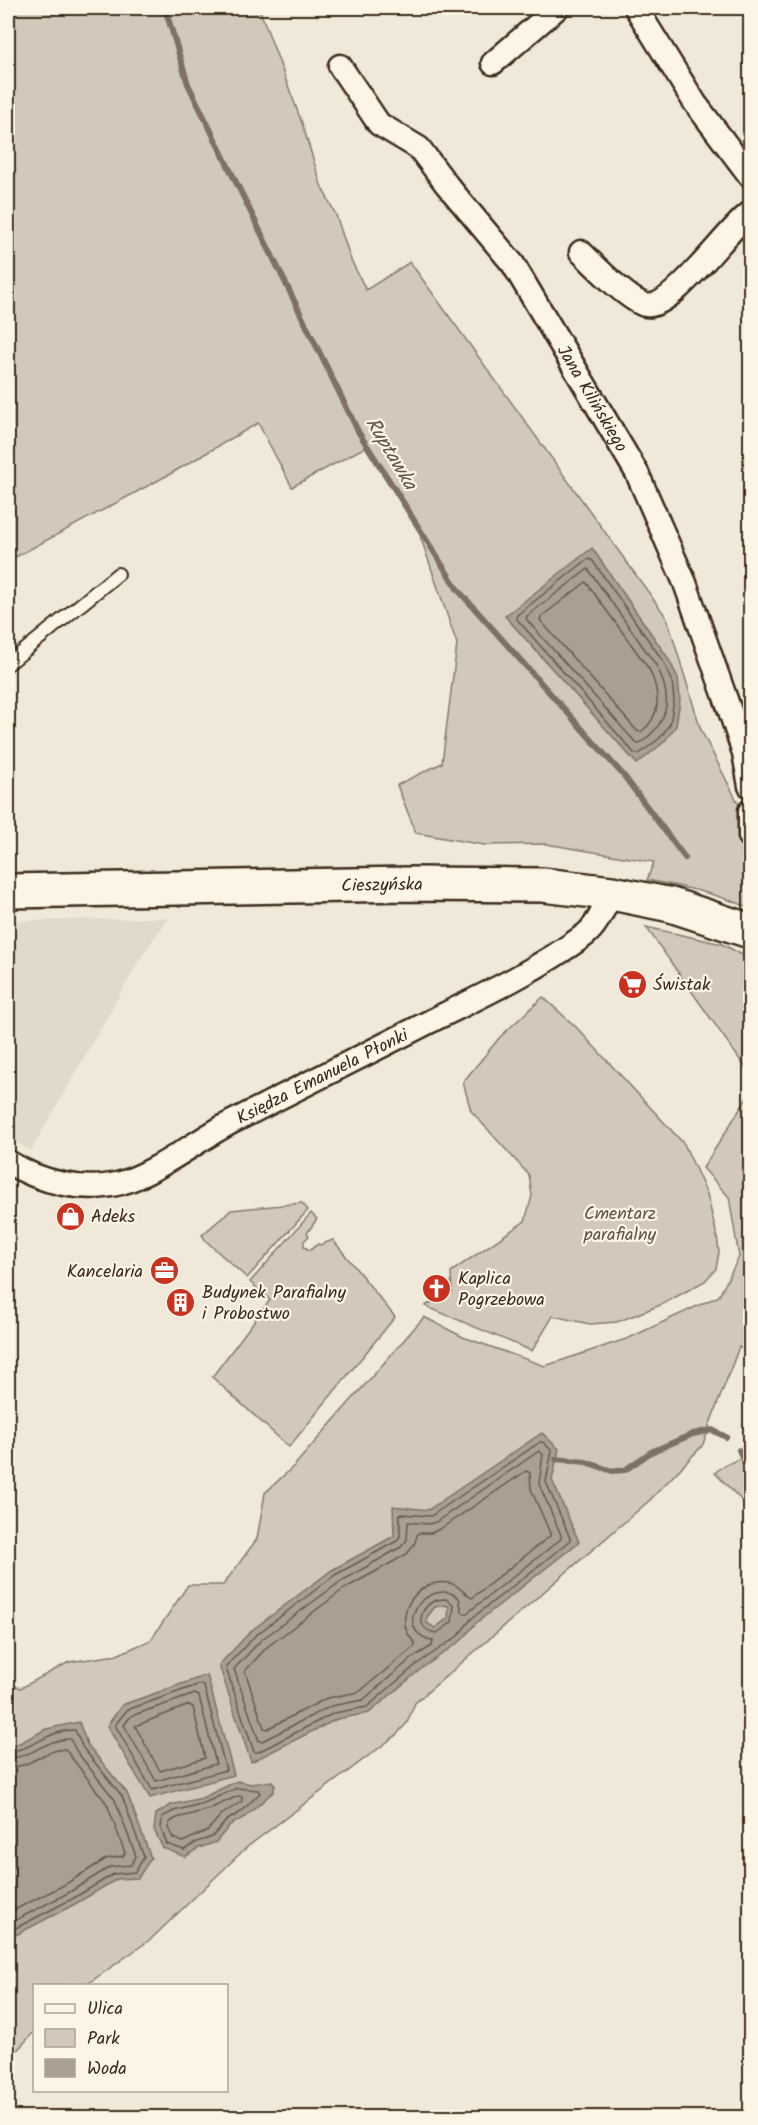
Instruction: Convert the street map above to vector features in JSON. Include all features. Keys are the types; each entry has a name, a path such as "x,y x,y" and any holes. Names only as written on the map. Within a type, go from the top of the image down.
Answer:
{"main road":[{"name":"Cieszyńska","path":"8,891 476,883 543,885 612,893 671,905 750,931"}],"street":[{"path":"493,63 557,8"},
{"path":"636,8 694,103 750,176"},
{"name":"Jana Kilińskiego","path":"340,66 380,124 419,148 513,264 637,473 685,583 744,753 750,786"},
{"path":"581,252 619,288 645,304 654,305 672,296 750,213"},
{"path":"750,811 750,836"},
{"name":"Księdza Emanuela Płonki","path":"8,1162 20,1169 61,1184 90,1187 120,1183 144,1173 219,1128 526,974 587,933 612,893"}],"lane":[{"path":"8,664 118,574"}],"shaded area":[{"path":"169,918 144,952 31,1151 8,1137 8,921"}],"green space":[{"path":"8,8 259,8 302,123 321,185 336,215 351,260 366,290 410,262 667,618 701,730 739,805 746,805 742,839 743,849 750,852 750,908 712,894 647,880 654,862 546,844 484,845 416,833 397,785 442,763 457,644 412,512 369,445 292,487 258,423 170,474 8,561"},
{"path":"646,927 722,944 750,959 750,1074"},
{"name":"Cmentarz parafialny","path":"543,997 576,1027 684,1144 707,1194 719,1252 716,1269 705,1281 663,1304 617,1322 590,1324 553,1316 532,1351 425,1306 452,1292 451,1272 525,1221 532,1196 529,1175 471,1111 463,1082 500,1037"},
{"path":"750,1093 750,1354 739,1347 708,1429 712,1430 706,1436 702,1446 650,1500 415,1703 407,1723 395,1736 247,1847 151,1939 87,1984 33,1984 33,2033 11,2057 8,2064 8,1683 21,1688 69,1662 117,1655 151,1640 188,1585 223,1585 257,1539 265,1493 294,1466 424,1317 463,1337 545,1366 629,1338 719,1296 739,1257 729,1197 703,1168"},
{"path":"302,1203 308,1210 247,1278 202,1235 231,1210"},
{"path":"311,1213 317,1219 307,1233 309,1236 304,1241 304,1247 310,1250 318,1244 333,1240 395,1317 289,1447 212,1377 270,1300 250,1282"},
{"path":"750,1453 750,1509 715,1473 720,1468"}],"water":[{"path":"592,548 668,658 678,678 680,700 676,726 664,742 637,764 505,616"},
{"path":"542,1433 559,1449 552,1480 579,1542 475,1624 462,1640 421,1669 369,1713 337,1719 251,1762 219,1665 252,1630 332,1570 394,1536 393,1506 428,1510","holes":["445,1605 449,1607 448,1618 435,1628 427,1623 427,1617 435,1607"]},
{"path":"207,1675 234,1775 150,1798 107,1726 122,1705"},
{"path":"79,1722 87,1744 127,1793 151,1858 138,1878 117,1879 8,1939 8,1745 16,1745 46,1729"},
{"path":"237,1781 252,1784 272,1781 275,1786 273,1792 245,1817 230,1825 216,1842 199,1848 185,1857 163,1848 154,1830 156,1814 171,1805 202,1798"}],"waterway":[{"name":"Ruptawka","path":"165,8 188,84 359,433 458,590 624,776 685,858"},
{"path":"556,1459 586,1462 612,1471 625,1470 651,1452 693,1434 712,1430 726,1437"},
{"path":"739,1450 750,1475"}],"place":[{"name":"Świstak","path":"632,984"},
{"name":"Adeks","path":"70,1216"},
{"name":"Kancelaria","path":"164,1271"},
{"name":"Kaplica Pogrzebowa","path":"437,1288"},
{"name":"Budynek Parafialny i Probostwo","path":"181,1302"}]}
